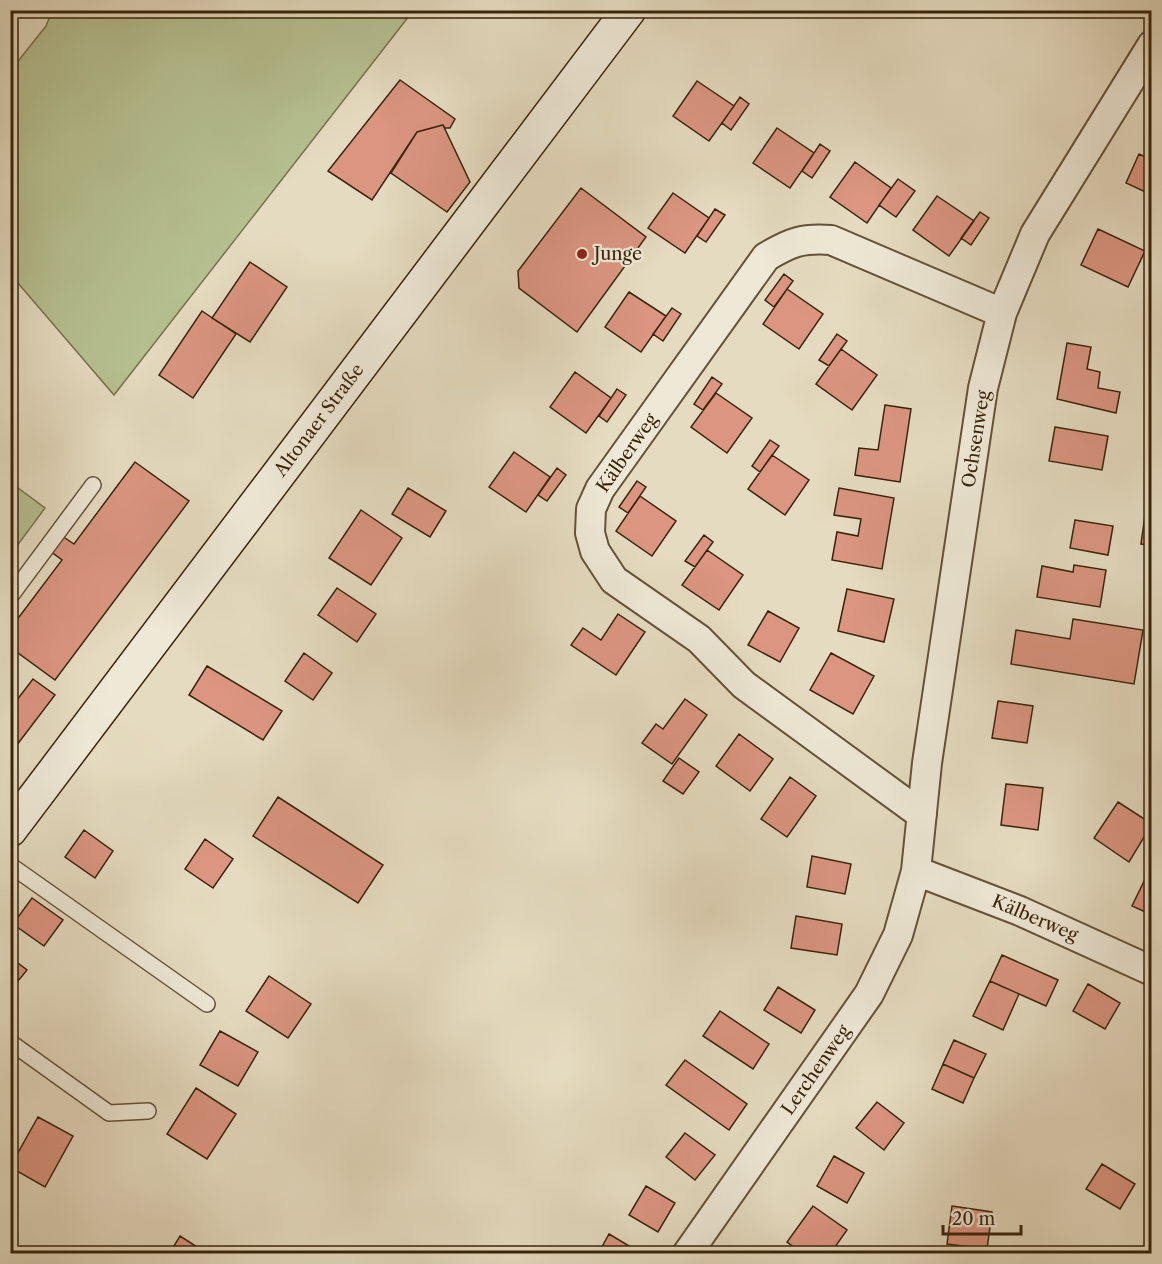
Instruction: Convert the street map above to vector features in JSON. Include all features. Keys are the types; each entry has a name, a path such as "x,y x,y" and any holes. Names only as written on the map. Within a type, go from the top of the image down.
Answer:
{"main road":[{"name":"Altonaer Straße","path":"10,830 629,10"}],"street":[{"name":"Ochsenweg","path":"916,871 983,388 1002,313 1035,234 1152,45"},
{"name":"Kälberweg","path":"922,815 744,685 699,639 614,580 595,551 590,533 591,509 600,489 766,257 788,244 806,239 831,240 1002,313"},
{"name":"Kälberweg","path":"916,871 1020,911 1152,971"},
{"name":"Lerchenweg","path":"687,1254 869,994 898,935 916,871"}],"lane":[{"path":"10,597 93,485"},
{"path":"10,865 207,1004"},
{"path":"10,1042 110,1113 148,1111"}],"green space":[{"path":"52,11 413,11 114,395 11,275 11,70 46,26"},
{"path":"10,482 45,508 11,554 10,554"}],"building":[{"path":"400,80 455,119 450,128 445,128 443,125 417,132 372,200 328,171"},
{"path":"697,81 734,106 709,141 673,116"},
{"path":"740,97 749,104 731,130 722,123"},
{"path":"443,125 470,182 447,212 391,173 417,132"},
{"path":"777,128 814,153 790,188 753,163"},
{"path":"820,144 830,151 812,178 802,171"},
{"path":"1139,154 1152,160 1152,195 1126,183"},
{"path":"855,162 891,188 867,223 830,197"},
{"path":"898,179 915,191 896,217 879,205"},
{"name":"Junge","path":"581,188 646,237 577,332 519,288 518,271"},
{"path":"673,193 709,218 685,253 648,228"},
{"path":"937,196 974,221 949,256 913,230"},
{"path":"715,209 725,215 706,242 697,236"},
{"path":"980,212 989,218 971,245 961,238"},
{"path":"1098,229 1145,251 1128,287 1081,265"},
{"path":"250,262 287,287 250,342 212,318"},
{"path":"784,274 793,281 774,307 765,300"},
{"path":"787,289 823,314 799,349 763,324"},
{"path":"629,292 666,316 641,352 605,327"},
{"path":"672,308 681,314 663,341 653,334"},
{"path":"202,311 236,334 193,398 159,375"},
{"path":"837,334 847,341 829,366 819,360"},
{"path":"1067,343 1091,347 1087,369 1100,372 1098,388 1120,392 1116,413 1057,399"},
{"path":"841,349 877,375 852,410 816,384"},
{"path":"575,372 611,398 586,433 550,407"},
{"path":"712,377 722,384 703,410 694,404"},
{"path":"617,389 626,395 607,422 599,416"},
{"path":"716,393 752,418 727,453 691,427"},
{"path":"885,405 911,409 900,482 855,475 859,448 878,450"},
{"path":"1055,427 1108,436 1102,470 1049,461"},
{"path":"770,440 779,446 760,472 752,466"},
{"path":"514,452 550,477 526,512 489,487"},
{"path":"772,455 809,480 785,515 748,489"},
{"path":"135,462 189,501 55,680 10,647 10,629 62,560 50,551 62,536 74,544"},
{"path":"557,468 566,475 547,501 538,495"},
{"path":"637,481 646,487 628,513 619,507"},
{"path":"408,488 446,511 430,537 392,514"},
{"path":"839,488 894,498 882,569 832,560 837,532 858,536 861,519 834,515"},
{"path":"640,496 676,521 652,556 616,531"},
{"path":"1146,508 1152,509 1152,545 1141,544"},
{"path":"361,510 402,538 371,585 329,558"},
{"path":"1075,520 1113,526 1108,555 1070,548"},
{"path":"704,535 713,542 695,567 685,561"},
{"path":"707,550 743,575 719,610 682,585"},
{"path":"1074,565 1106,570 1100,607 1037,597 1042,566 1073,572"},
{"path":"337,588 376,614 357,642 318,615"},
{"path":"847,589 894,599 884,642 838,631"},
{"path":"768,611 799,628 780,662 748,645"},
{"path":"618,614 645,632 616,675 571,645 583,628 601,640"},
{"path":"1073,619 1143,630 1134,684 1011,664 1016,630 1070,639"},
{"path":"304,653 332,673 313,700 285,681"},
{"path":"831,653 874,676 853,714 810,690"},
{"path":"207,666 282,711 263,740 189,695"},
{"path":"33,679 55,695 10,754 10,709"},
{"path":"685,699 707,715 672,764 642,743 656,724 663,729"},
{"path":"998,701 1033,706 1027,743 992,738"},
{"path":"739,734 773,759 750,791 716,766"},
{"path":"679,758 699,772 683,794 663,781"},
{"path":"790,777 816,796 787,837 761,819"},
{"path":"1006,784 1043,788 1038,830 1001,825"},
{"path":"278,797 383,865 358,903 253,836"},
{"path":"1118,802 1152,824 1129,862 1094,838"},
{"path":"84,830 113,851 95,878 65,857"},
{"path":"205,839 233,859 213,888 185,869"},
{"path":"812,856 851,864 845,894 807,887"},
{"path":"1148,873 1152,875 1152,915 1132,906"},
{"path":"32,898 63,920 44,946 13,924"},
{"path":"796,916 842,924 837,955 791,948"},
{"path":"1002,955 1058,980 1046,1006 990,981"},
{"path":"10,957 27,970 10,991"},
{"path":"269,976 311,1004 288,1038 246,1011"},
{"path":"990,981 1019,994 1003,1030 973,1016"},
{"path":"1088,984 1120,1003 1105,1029 1073,1011"},
{"path":"778,987 815,1010 801,1033 764,1010"},
{"path":"720,1011 769,1044 753,1069 703,1036"},
{"path":"220,1031 258,1052 238,1086 200,1065"},
{"path":"954,1040 986,1054 974,1078 943,1064"},
{"path":"685,1060 747,1104 729,1130 666,1085"},
{"path":"943,1064 974,1078 963,1103 932,1089"},
{"path":"196,1088 236,1114 207,1159 167,1134"},
{"path":"877,1102 904,1123 884,1150 856,1128"},
{"path":"38,1117 73,1136 45,1187 10,1167"},
{"path":"685,1133 715,1155 695,1180 666,1157"},
{"path":"834,1156 864,1173 847,1203 817,1186"},
{"path":"1102,1164 1135,1184 1120,1209 1086,1189"},
{"path":"646,1186 675,1203 658,1232 629,1215"},
{"path":"813,1206 847,1230 830,1254 803,1254 787,1242"},
{"path":"952,1206 992,1212 987,1249 947,1244"},
{"path":"609,1234 641,1253 598,1254"},
{"path":"180,1236 208,1254 169,1254"}],"place":[{"name":"Junge","path":"582,254"}]}
